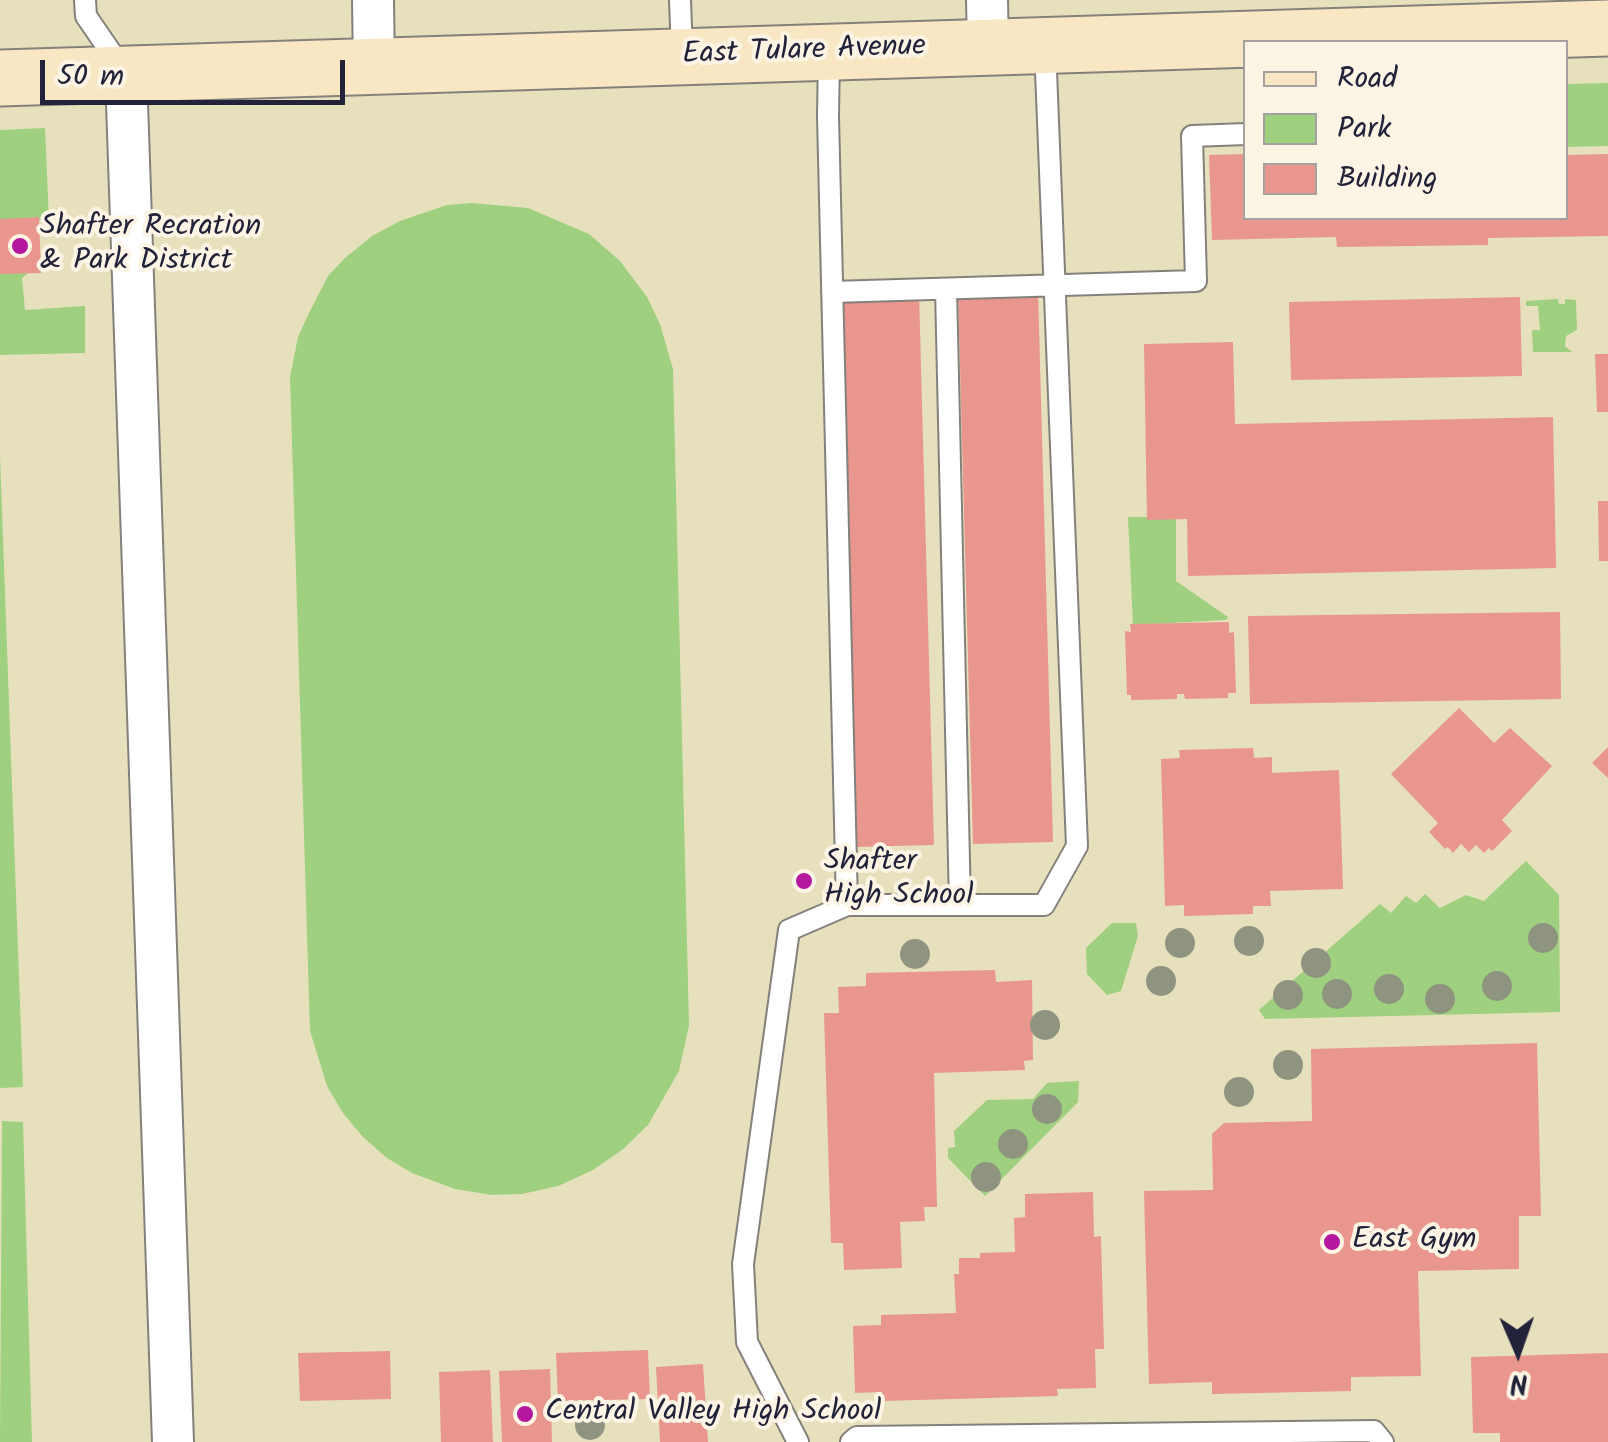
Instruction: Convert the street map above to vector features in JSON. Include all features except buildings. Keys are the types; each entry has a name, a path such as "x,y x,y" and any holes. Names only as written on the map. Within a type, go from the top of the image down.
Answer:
{"street":[{"path":"372,0 374,66"},
{"name":"East Tulare Avenue","path":"1308,40 1582,19"},
{"name":"East Tulare Avenue","path":"0,78 830,52 987,24 1046,46 1243,41"},
{"path":"126,74 173,1442"}],"lane":[{"path":"85,0 86,16 126,74"},
{"path":"680,0 682,57"},
{"path":"798,1442 747,1342 743,1264 788,930 847,905 1044,906 1077,846 1046,46"},
{"path":"830,52 847,905"},
{"path":"832,292 1196,281 1192,136 1243,134"},
{"path":"946,288 960,905"},
{"path":"851,1442 857,1438 1374,1431 1383,1442"}],"green space":[{"path":"1608,83 1608,146 1568,147 1568,84"},
{"path":"45,128 49,220 0,221 0,130"},
{"path":"447,205 528,208 589,234 620,261 647,297 660,324 673,369 689,1025 679,1071 648,1125 593,1170 558,1186 522,1194 492,1195 455,1189 412,1173 387,1158 343,1113 327,1086 310,1031 290,377 298,337 308,315 328,276 345,258 372,236 400,221"},
{"path":"32,270 22,278 25,310 85,306 85,353 0,355 0,271"},
{"path":"1558,299 1559,304 1565,304 1565,299 1576,300 1577,330 1566,336 1565,346 1572,352 1533,352 1532,330 1540,330 1538,306 1526,306 1526,301"},
{"path":"0,456 23,1087 0,1088"},
{"path":"1128,517 1176,517 1176,581 1228,617 1226,620 1133,625"},
{"path":"1526,861 1559,895 1560,1012 1265,1019 1259,1010 1380,904 1391,913 1406,896 1416,903 1425,894 1440,908 1466,895 1484,901"},
{"path":"1112,923 1136,923 1138,936 1121,991 1107,995 1087,974 1086,948"},
{"path":"1079,1081 1078,1102 985,1196 948,1158 948,1148 955,1147 954,1131 987,1100 1033,1099 1047,1083"},
{"path":"2,1121 23,1122 32,1442 0,1442"}],"place":[{"name":"Shafter Recration & Park District","path":"20,246"},
{"name":"Shafter High School","path":"804,881"},
{"name":"East Gym","path":"1332,1242"},
{"name":"Central Valley High School","path":"525,1414"}]}
